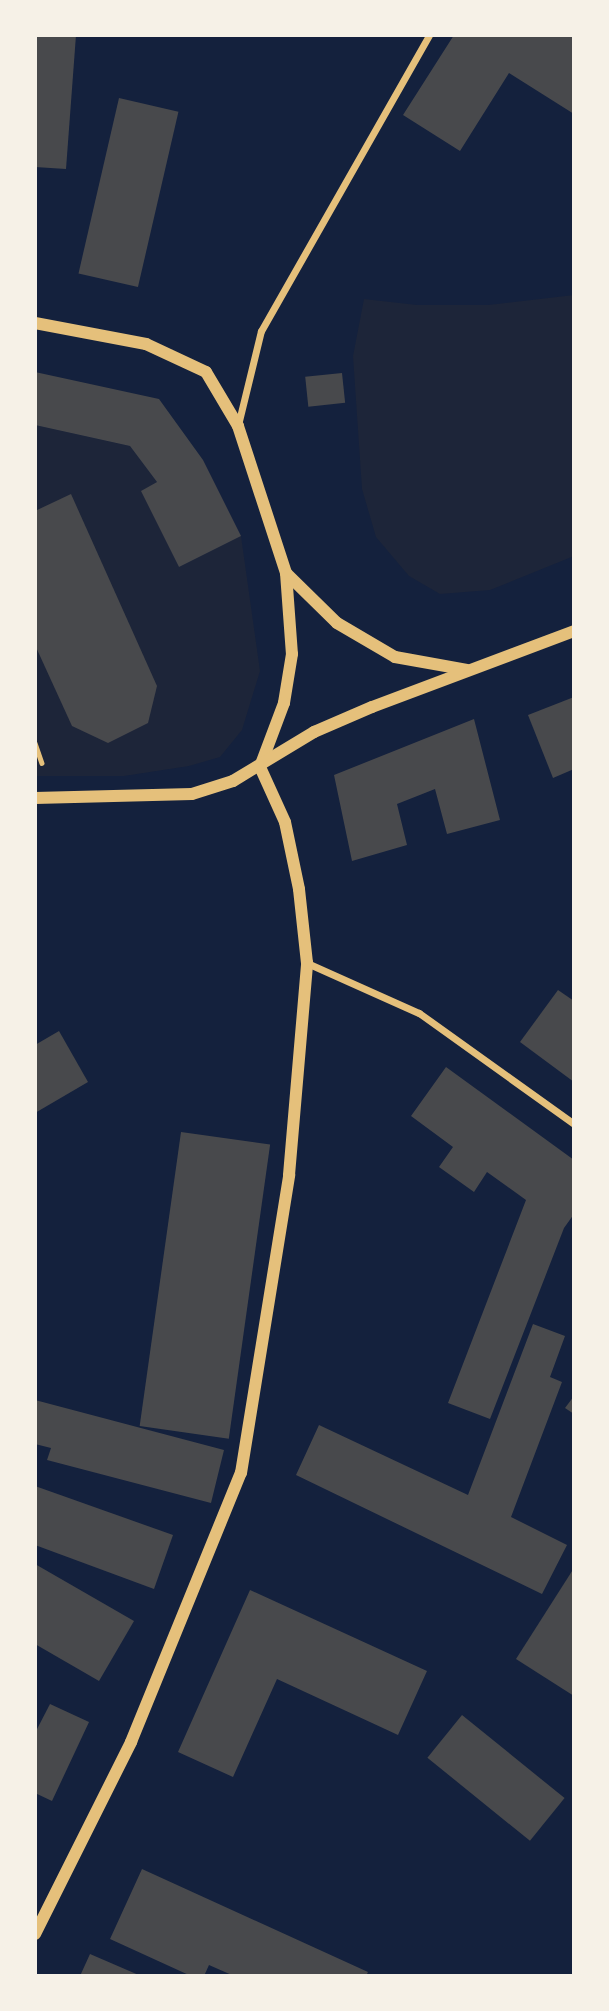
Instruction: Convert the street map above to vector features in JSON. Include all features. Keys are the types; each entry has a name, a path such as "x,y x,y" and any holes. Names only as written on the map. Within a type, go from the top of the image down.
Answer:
{"street":[{"path":"238,426 261,331 429,35"},
{"path":"35,323 146,344 206,372 238,426 286,573 292,654 284,703 260,767 285,822 299,889 307,963 289,1175 241,1474 131,1742 35,1934"},
{"path":"286,573 337,623 395,657 467,670"},
{"path":"35,798 192,794 233,780 260,767 314,732 467,670 574,631"},
{"path":"307,963 419,1013 574,1124"}],"shaded area":[{"path":"574,295 574,556 490,590 440,594 409,576 376,537 362,489 353,356 364,299 417,305 488,305"},
{"path":"35,425 130,446 157,482 142,491 179,567 241,536 260,671 242,730 220,757 189,766 124,776 35,776"}],"building":[{"path":"35,35 76,35 66,169 35,167"},
{"path":"454,35 574,35 574,114 509,73 460,151 403,115"},
{"path":"119,98 178,112 138,287 79,273"},
{"path":"35,372 159,399 203,460 241,536 179,567 141,491 157,482 130,446 35,425"},
{"path":"342,373 345,403 308,407 305,377"},
{"path":"71,494 157,686 148,723 108,743 72,726 35,645 35,511"},
{"path":"574,697 574,769 553,778 528,715"},
{"path":"474,719 500,820 447,834 435,789 397,804 407,845 352,861 334,775"},
{"path":"558,990 574,1001 574,1082 520,1042"},
{"path":"59,1031 88,1082 35,1113 35,1045"},
{"path":"446,1067 574,1160 574,1214 564,1228 490,1419 448,1403 526,1200 487,1172 474,1192 439,1167 453,1147 411,1116"},
{"path":"181,1132 270,1145 229,1439 140,1426"},
{"path":"533,1324 565,1336 550,1377 562,1382 511,1517 567,1545 542,1594 296,1475 319,1425 468,1495"},
{"path":"574,1396 574,1414 565,1408"},
{"path":"35,1400 224,1450 211,1503 47,1460 51,1448 35,1444"},
{"path":"35,1486 173,1535 154,1589 35,1545"},
{"path":"35,1564 134,1621 99,1681 35,1644"},
{"path":"574,1568 574,1696 516,1659"},
{"path":"250,1590 427,1671 398,1735 277,1679 233,1777 178,1752"},
{"path":"50,1704 89,1722 52,1801 35,1793 35,1733"},
{"path":"462,1715 565,1798 530,1841 427,1758"},
{"path":"142,1869 368,1972 366,1976 234,1976 209,1965 204,1976 191,1976 110,1939"},
{"path":"90,1954 141,1976 80,1976"}]}
